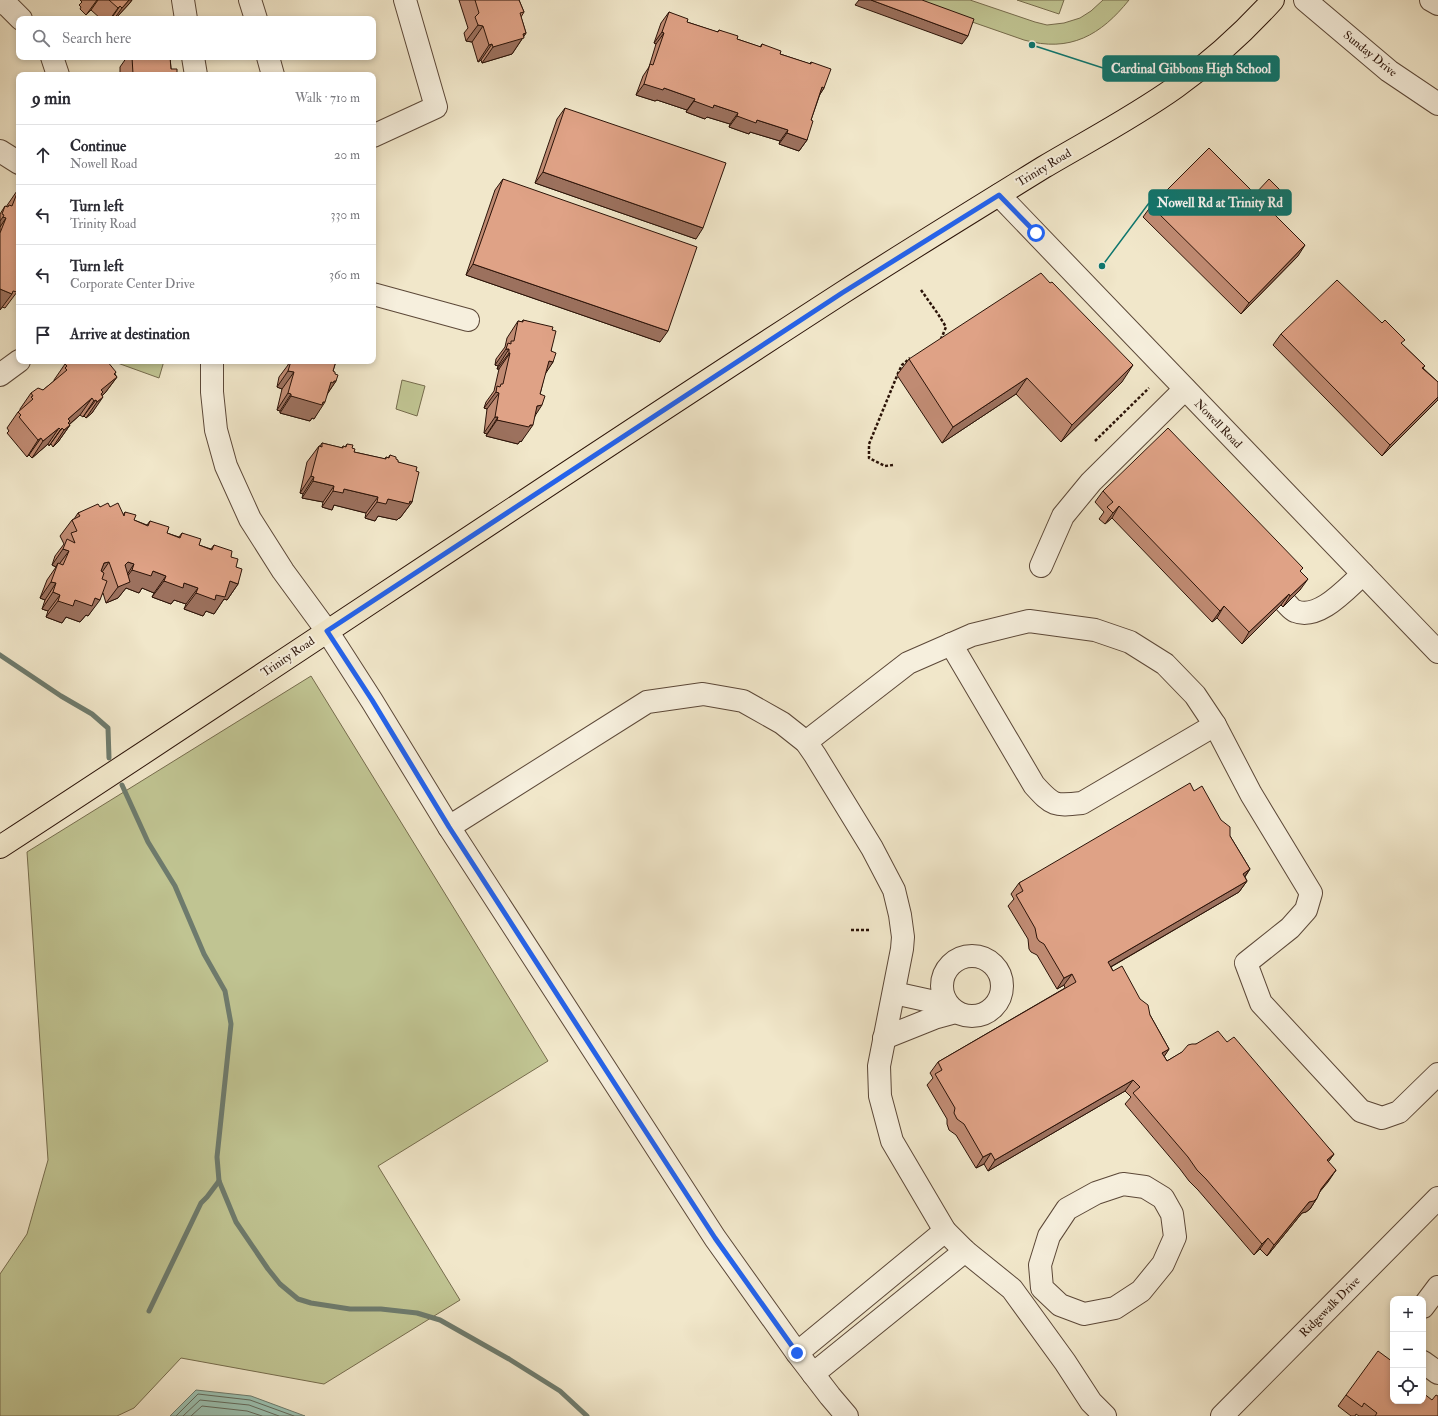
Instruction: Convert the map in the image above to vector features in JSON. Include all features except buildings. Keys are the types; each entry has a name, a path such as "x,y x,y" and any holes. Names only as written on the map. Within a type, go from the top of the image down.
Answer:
{"main road":[{"name":"Trinity Road","path":"0,847 846,291 999,195 1114,127 1173,89 1189,78 1236,37 1273,0"}],"street":[{"path":"183,0 186,16"},
{"path":"250,0 255,16"},
{"path":"376,135 436,107 405,0"},
{"name":"Sunday Drive","path":"1305,0 1389,71 1438,104"},
{"path":"1431,0 1438,4"},
{"path":"0,1 8,6 18,16"},
{"path":"53,60 57,72"},
{"path":"194,60 196,72"},
{"path":"269,60 272,72"},
{"path":"0,151 16,161"},
{"name":"Nowell Road","path":"999,195 1438,652"},
{"path":"376,295 468,320"},
{"path":"0,375 16,363"},
{"path":"212,364 212,392 216,430 226,466 250,518 283,571 327,631 372,700 449,827 715,1238 797,1353 847,1416"},
{"path":"1041,566 1063,516 1091,482 1185,389"},
{"path":"1286,603 1295,611 1307,613 1326,606 1363,574"},
{"path":"806,742 908,663 972,635 1029,621 1095,630 1130,642 1165,664 1195,695 1215,725 1251,794 1311,893 1306,910 1290,928 1246,963 1261,1002 1361,1111 1382,1118 1399,1112 1438,1074"},
{"path":"951,644 1034,785 1048,801 1062,805 1082,802 1215,725"},
{"path":"449,827 647,702 703,694 743,701 782,723 806,742 872,848 894,890 900,914 903,937 894,992 879,1066 880,1096 885,1120 892,1141 945,1231 965,1251 1012,1289 1065,1362 1091,1402 1105,1416"},
{"path":"884,1038 934,1018 950,1005 894,992"},
{"path":"1123,1184 1145,1187 1163,1198 1172,1214 1175,1237 1162,1264 1141,1291 1115,1308 1084,1314 1060,1305 1042,1288 1040,1265 1049,1236 1068,1209 1096,1193 1123,1184"},
{"name":"Ridgewalk Drive","path":"1222,1416 1438,1198"},
{"path":"797,1353 945,1231"},
{"path":"813,1374 965,1251"},
{"path":"1426,1302 1438,1287"},
{"path":"1021,1302 1042,1288"},
{"path":"1038,1324 1060,1305"},
{"path":"1426,1364 1438,1373"}],"path":[{"path":"921,290 946,327 942,338 936,342"},
{"path":"893,465 885,466 869,458 869,444 898,371 902,365 913,356"},
{"path":"1095,441 1149,388"},
{"path":"851,930 871,930"}],"shaded area":[{"path":"909,0 970,0 1047,25 1064,23 1080,18 1091,11 1103,0 1129,0 1107,23 1096,31 1083,38 1056,44 1024,40"},
{"path":"1017,0 1064,0 1059,14"},
{"path":"120,364 163,364 159,378"},
{"path":"402,380 425,386 417,416 396,409"},
{"path":"311,676 548,1061 378,1166 460,1300 324,1384 181,1358 134,1408 117,1416 0,1416 0,1274 27,1234 48,1160 27,852"}],"water":[{"path":"196,1390 251,1396 305,1416 170,1416"}],"waterway":[{"path":"0,655 61,696 92,714 108,728 109,758"},
{"path":"122,785 148,842 175,886 204,954 225,991 231,1024 217,1157 219,1181 236,1222 268,1269 280,1284 298,1299 311,1303 350,1309 381,1309 417,1313 440,1320 509,1359 560,1391 587,1416"},
{"path":"149,1311 201,1203 219,1181"}],"place":[{"name":"Cardinal Gibbons High School","path":"1032,45"},
{"name":"Nowell Rd at Trinity Rd","path":"1102,266"}],"route":[{"path":"797,1353 715,1238 449,827 372,700 327,631 842,293 999,195 1036,233"}]}
